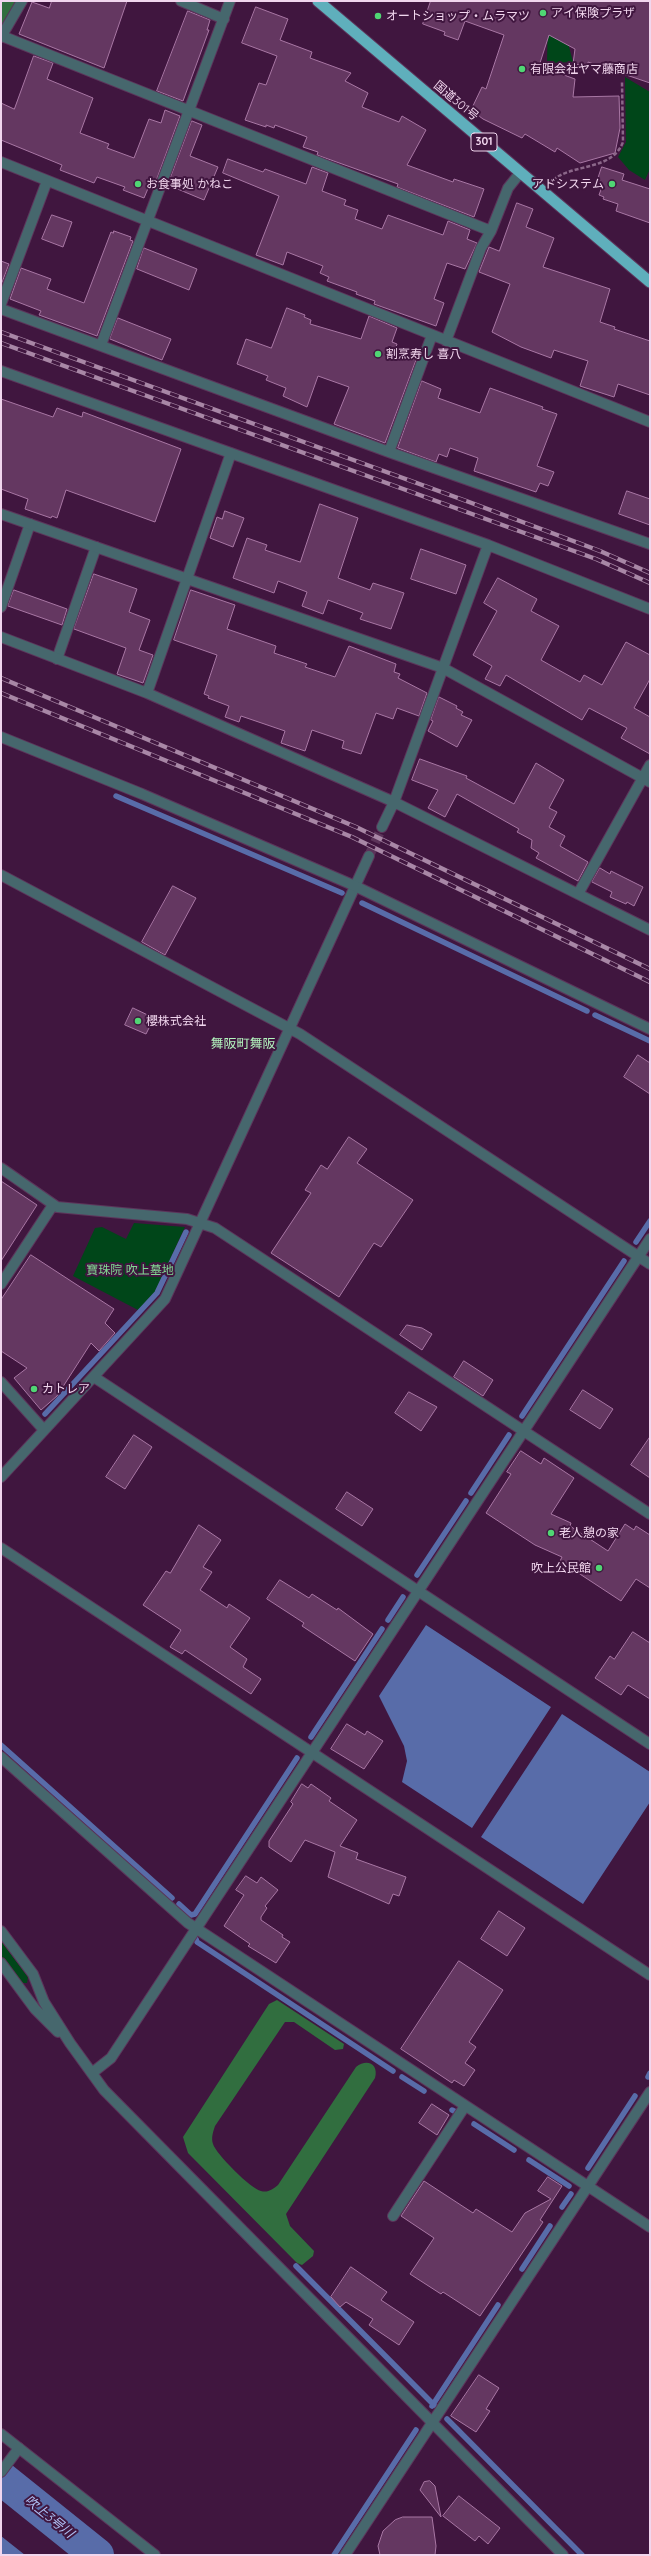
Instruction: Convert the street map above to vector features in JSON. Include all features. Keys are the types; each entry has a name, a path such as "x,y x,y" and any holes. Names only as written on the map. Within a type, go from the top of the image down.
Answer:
{"highway":[{"name":"国道301号","path":"318,1 650,282"}],"street":[{"path":"22,1 1,37 491,231"},
{"path":"181,1 224,19"},
{"path":"101,345 230,1"},
{"path":"1,162 650,422"},
{"path":"446,341 481,248 491,231 508,188 520,173"},
{"path":"1,304 47,181"},
{"path":"1,309 389,452 650,544"},
{"path":"389,452 432,335"},
{"path":"1,371 488,545 650,609"},
{"path":"147,693 231,453"},
{"path":"1,514 443,668 646,780"},
{"path":"1,607 30,524"},
{"path":"382,827 394,802 488,545"},
{"path":"57,659 96,547"},
{"path":"1,637 147,693 394,802 650,930"},
{"path":"1,737 142,794 355,886 650,1029"},
{"path":"578,894 646,780 650,765"},
{"path":"1,1477 165,1299 369,856"},
{"path":"1,876 290,1030 650,1264"},
{"path":"1,1168 57,1208 187,1219 215,1228 650,1514"},
{"path":"1,1284 53,1205"},
{"path":"92,2073 111,2058 650,1239"},
{"path":"94,1377 650,1744"},
{"path":"1,1382 44,1430"},
{"path":"1,1548 650,1975"},
{"path":"1,1757 197,1929 650,2227"},
{"path":"1,1931 33,1974 44,2002 70,2043 104,2090 563,2555"},
{"path":"1,1963 35,2009 70,2043"},
{"path":"346,2555 650,2092"},
{"path":"393,2216 465,2106"},
{"path":"1,2434 155,2555"},
{"path":"3,2469 19,2448"}],"path":[{"path":"552,181 609,159 620,149 623,142 622,82"}],"green space":[{"path":"1,1 16,1 1,26"},
{"path":"548,19 568,43 573,62 547,63"},
{"path":"625,77 650,92 650,169 645,180 629,170 618,157 626,142"},
{"name":"寶珠院 吹上墓地","path":"134,1223 185,1227 155,1292 138,1310 73,1276 95,1228 102,1227 126,1239"},
{"path":"1,1941 28,1977 27,1983 20,1983 1,1956"},
{"path":"277,2000 344,2044 343,2049 335,2050 294,2022 285,2022 215,2126 212,2140 216,2149 242,2178 256,2189 266,2191 278,2185 356,2067 360,2064 368,2063 374,2066 376,2073 375,2078 286,2214 290,2226 314,2251 313,2256 302,2265 297,2263 188,2153 183,2137 269,2004"}],"water":[{"path":"426,1625 551,1707 472,1828 402,1782 407,1761 404,1746 379,1696"},
{"path":"562,1714 650,1772 650,1802 583,1904 481,1837"},
{"path":"1,2536 25,2555 1,2555"}],"building":[{"path":"52,1 127,1 104,68 19,34 32,2 49,8"},
{"path":"431,1 650,1 650,83 588,62 588,66 573,64 575,49 549,35 539,66 575,79 573,97 619,96 620,128 615,153 580,163 557,148 555,152 525,134 522,138 483,119 471,110 482,87 486,89 504,35 465,21 458,40 444,35 445,32 423,24"},
{"path":"256,7 288,19 280,40 312,52 310,58 351,73 345,81 368,93 362,107 399,122 402,116 426,130 407,165 453,182 454,179 484,189 474,217 397,187 398,184 317,155 318,152 303,147 307,137 275,125 274,128 266,125 266,127 245,120 259,83 266,85 277,56 242,43"},
{"path":"188,11 210,20 207,30 209,30 183,101 157,91"},
{"path":"34,56 53,63 47,79 93,98 80,133 109,144 107,148 134,158 149,119 161,123 165,110 180,116 156,181 152,179 144,198 123,190 125,187 97,177 94,183 60,170 62,165 1,140 1,103 14,109"},
{"path":"192,121 202,125 190,156 218,167 204,200 168,185"},
{"path":"228,159 263,172 265,169 306,184 312,167 328,173 322,191 346,200 344,205 358,210 355,219 382,229 388,215 443,235 448,221 470,230 467,239 477,243 465,269 447,263 434,299 444,303 436,326 374,304 375,301 356,294 357,292 327,281 329,277 320,273 323,266 287,252 283,265 256,255 279,196 223,173"},
{"path":"602,167 624,174 622,180 650,189 650,223 616,211 618,204 603,199 604,197 599,195 603,184 597,182"},
{"path":"517,203 533,209 526,227 554,238 543,267 610,289 600,322 615,327 614,329 650,341 650,395 618,384 614,397 580,386 588,361 554,350 551,358 521,347 492,332 510,284 479,272 489,247 499,251"},
{"path":"52,215 72,222 63,247 42,239"},
{"path":"114,231 131,237 130,240 133,241 97,336 39,315 41,311 10,299 21,268 51,279 47,289 84,303 111,232 113,233"},
{"path":"144,248 197,269 189,290 137,269"},
{"path":"1,261 9,264 1,285"},
{"path":"287,308 305,315 304,317 311,320 310,324 361,339 369,316 397,328 392,342 397,344 395,350 416,360 385,443 334,424 349,387 318,376 307,407 283,396 286,388 266,380 268,376 237,364 246,339 271,348"},
{"path":"118,318 171,339 162,360 110,339"},
{"path":"422,381 441,389 438,398 480,413 490,388 543,407 542,409 557,414 537,466 554,472 548,486 540,483 536,492 474,471 478,458 450,448 447,457 439,454 436,462 398,448"},
{"path":"1,399 53,417 57,408 82,417 83,412 181,449 155,522 66,490 57,518 52,516 51,518 25,509 28,499 1,489"},
{"path":"627,491 650,499 650,525 619,514"},
{"path":"320,504 358,518 338,578 370,590 373,583 404,593 391,629 360,619 363,613 328,600 323,614 302,606 307,592 278,581 274,593 233,578 247,538 267,545 265,550 300,562"},
{"path":"225,511 244,518 233,547 210,538 217,517 222,519"},
{"path":"421,549 466,565 456,594 411,579"},
{"path":"94,574 137,589 129,612 150,620 139,650 153,655 143,683 117,674 126,648 74,629"},
{"path":"498,578 537,599 531,611 559,626 541,660 580,682 584,675 602,685 626,642 650,655 650,679 634,708 650,717 650,754 621,738 627,728 589,708 582,720 506,675 500,686 485,679 492,666 473,655 497,611 484,603"},
{"path":"14,590 67,609 62,625 8,606"},
{"path":"191,590 235,605 227,629 276,646 274,653 307,664 305,667 335,677 349,646 396,664 394,672 400,674 398,678 427,693 419,716 397,708 393,719 376,713 361,754 342,748 344,741 312,730 305,751 281,743 285,731 241,716 239,722 225,717 229,706 208,698 209,696 204,694 217,655 174,640"},
{"path":"439,697 457,706 456,708 463,712 461,715 472,720 457,747 428,731 433,721 431,720"},
{"path":"420,759 467,776 466,778 514,804 536,763 564,780 549,808 557,812 549,827 565,836 560,846 588,862 578,881 536,858 539,853 531,848 532,840 517,832 519,829 457,794 445,817 428,808 438,790 412,780"},
{"path":"600,868 610,874 611,871 643,887 634,906 627,902 626,904 610,897 612,892 592,882"},
{"path":"173,886 196,898 165,955 142,942"},
{"path":"133,1008 154,1018 146,1034 125,1025"},
{"path":"638,1055 650,1063 650,1094 624,1077"},
{"path":"349,1137 367,1149 357,1163 413,1200 381,1247 374,1243 339,1297 271,1253 311,1193 305,1190 321,1165 327,1169"},
{"path":"1,1181 37,1205 1,1261"},
{"path":"31,1255 114,1309 105,1323 115,1333 99,1351 91,1343 57,1396 41,1410 14,1378 27,1368 1,1351 1,1300"},
{"path":"407,1325 422,1328 432,1334 422,1350 400,1335"},
{"path":"464,1361 493,1380 483,1396 454,1377"},
{"path":"583,1390 613,1409 600,1429 570,1410"},
{"path":"409,1392 437,1407 421,1431 395,1413"},
{"path":"134,1435 152,1447 125,1489 106,1477"},
{"path":"650,1437 650,1478 631,1465"},
{"path":"521,1451 541,1464 544,1458 574,1478 551,1514 571,1523 570,1526 608,1551 625,1524 634,1530 636,1526 650,1535 650,1588 636,1579 621,1601 560,1561 562,1557 535,1545 486,1513 511,1474 507,1472"},
{"path":"347,1492 373,1509 362,1526 336,1509"},
{"path":"199,1525 221,1540 203,1567 212,1572 200,1590 227,1608 229,1604 250,1618 230,1647 247,1659 243,1667 261,1679 251,1694 185,1650 182,1654 170,1647 181,1630 143,1605 166,1571 170,1573"},
{"path":"280,1580 309,1598 312,1594 337,1610 338,1608 373,1634 355,1661 302,1626 304,1623 267,1599"},
{"path":"633,1632 650,1643 650,1699 628,1685 621,1695 595,1678 610,1656 614,1659"},
{"path":"347,1724 365,1735 367,1731 383,1741 364,1769 331,1749"},
{"path":"302,1784 308,1788 311,1784 331,1798 329,1801 357,1820 340,1846 358,1853 356,1859 406,1877 399,1896 393,1894 389,1904 328,1877 335,1852 305,1840 291,1862 269,1847 269,1841 293,1804 291,1802"},
{"path":"246,1876 257,1883 261,1877 278,1890 265,1906 267,1908 261,1917 261,1920 283,1935 282,1937 290,1942 276,1963 248,1946 250,1944 224,1926 244,1895 236,1890"},
{"path":"499,1911 525,1928 507,1956 481,1939"},
{"path":"459,1961 503,1990 469,2042 476,2047 465,2063 475,2070 464,2086 454,2080 452,2083 401,2049"},
{"path":"432,2104 449,2115 437,2135 419,2123"},
{"path":"548,2177 562,2186 540,2220 543,2222 480,2316 443,2292 441,2294 410,2274 434,2238 401,2216 424,2181 473,2213 476,2209 512,2232 525,2213 551,2199 538,2191"},
{"path":"351,2267 387,2292 381,2300 414,2322 399,2345 369,2325 373,2319 346,2302 340,2307 331,2297"},
{"path":"479,2375 499,2388 486,2409 490,2411 476,2432 451,2416"},
{"path":"430,2481 435,2486 441,2517 420,2490 424,2482"},
{"path":"459,2496 500,2528 488,2544 479,2536 475,2541 443,2516"},
{"path":"403,2517 432,2517 436,2546 435,2555 380,2555 378,2546 383,2531 395,2520"}],"waterway":[{"path":"116,796 342,893"},
{"path":"362,903 587,1011"},
{"path":"595,1015 650,1041"},
{"path":"636,1242 650,1221"},
{"path":"45,1414 157,1293 186,1232"},
{"path":"522,1416 624,1261"},
{"path":"471,1493 509,1435"},
{"path":"417,1575 466,1501"},
{"path":"388,1620 403,1597"},
{"path":"311,1737 382,1629"},
{"path":"1,1745 172,1898"},
{"path":"179,1904 191,1915 195,1914 297,1758"},
{"path":"196,1939 197,1942 393,2071"},
{"path":"648,2077 650,2073"},
{"path":"402,2077 424,2091"},
{"path":"588,2168 635,2096"},
{"path":"452,2110 456,2112"},
{"path":"474,2124 514,2150"},
{"path":"529,2160 569,2186"},
{"path":"562,2207 571,2194"},
{"path":"522,2269 550,2226"},
{"path":"296,2266 434,2405"},
{"path":"432,2406 498,2305"},
{"path":"447,2419 582,2555"},
{"path":"334,2555 416,2430"},
{"name":"吹上3号川","path":"1,2478 97,2555"}],"tunnel":[{"path":"369,856 382,827"}],"railway":[{"path":"1,332 469,502 600,551 650,573"},
{"path":"1,343 596,559 650,583"},
{"path":"1,678 356,827 650,969"},
{"path":"1,693 352,837 650,982"}],"place":[{"name":"アイ保険プラザ","path":"543,13"},
{"name":"オートショップ・ムラマツ","path":"378,16"},
{"name":"有限会社ヤマ藤商店","path":"522,69"},
{"name":"お食事処 かねこ","path":"138,184"},
{"name":"アドシステム","path":"612,184"},
{"name":"割烹寿し 喜八","path":"378,354"},
{"name":"櫻株式会社","path":"138,1021"},
{"name":"カトレア","path":"34,1389"},
{"name":"老人憩の家","path":"551,1533"},
{"name":"吹上公民館","path":"599,1568"}],"district":[{"name":"舞阪町舞阪","path":"243,1044"}]}
